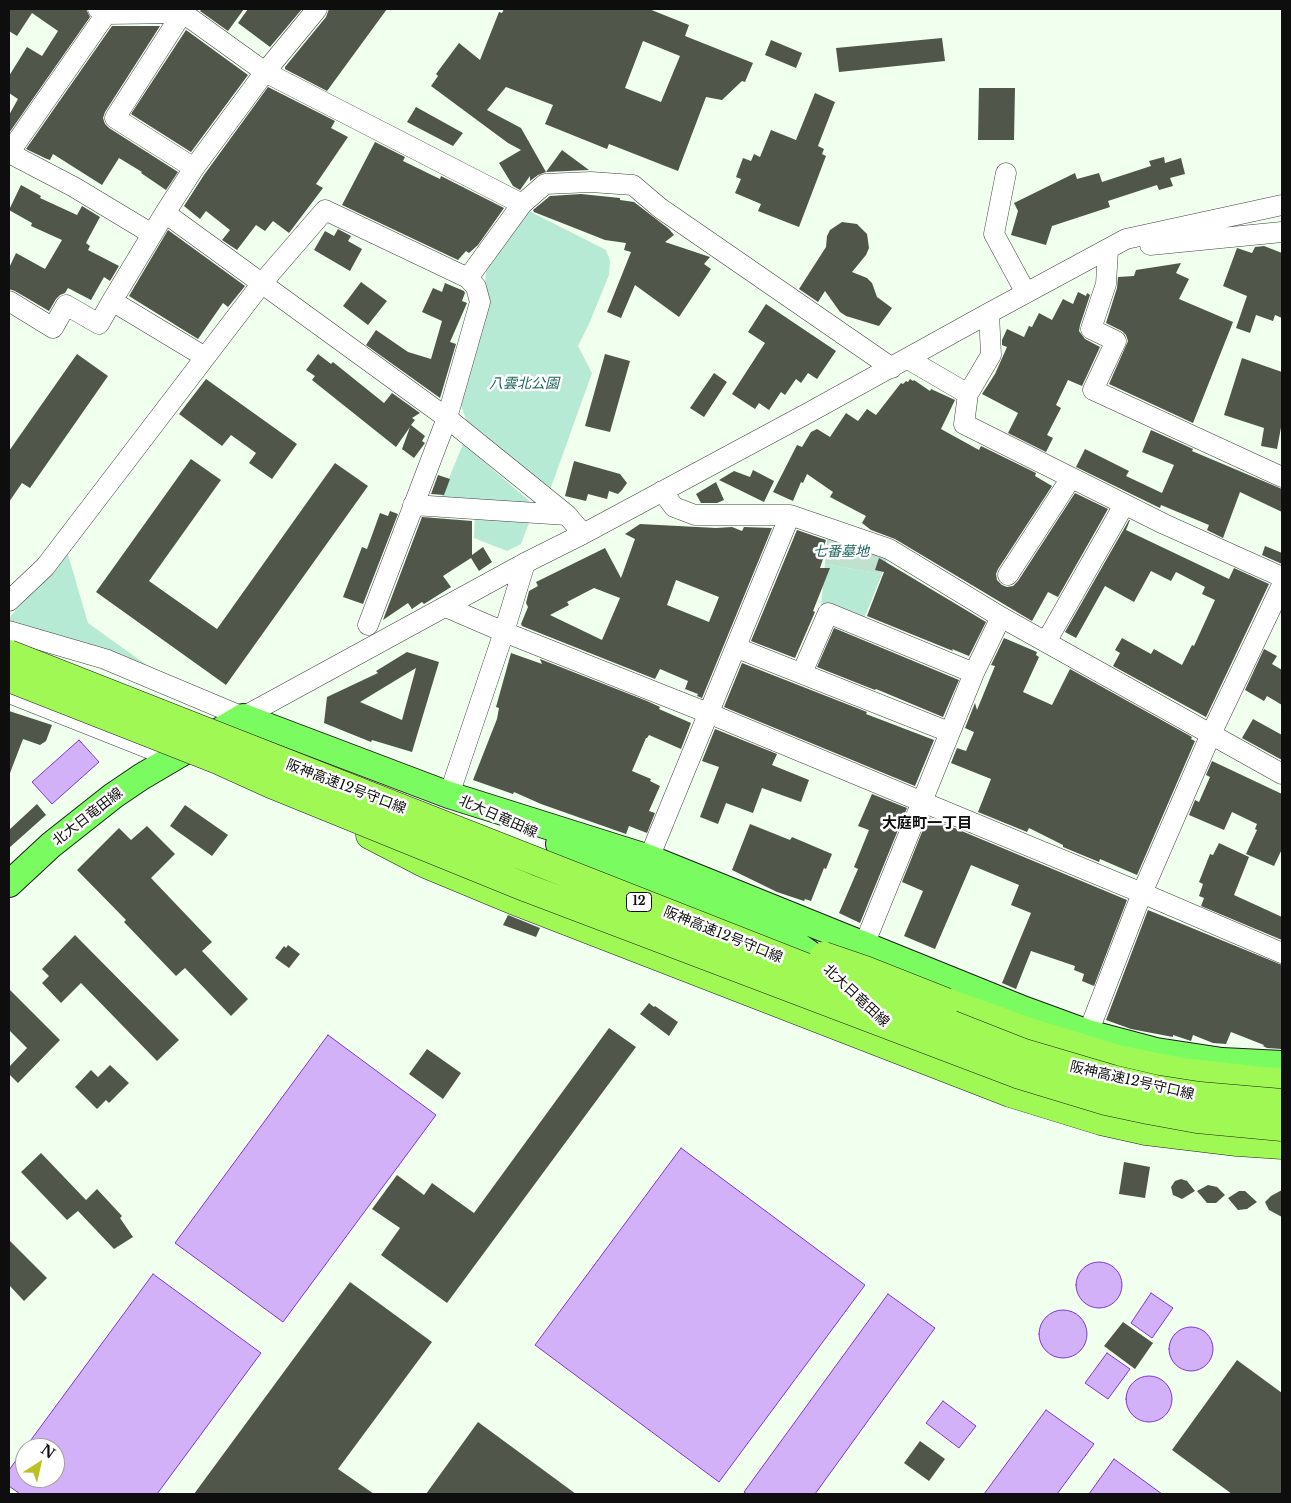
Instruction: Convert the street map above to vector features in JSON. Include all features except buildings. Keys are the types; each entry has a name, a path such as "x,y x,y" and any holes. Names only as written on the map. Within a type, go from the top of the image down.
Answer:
{"highway":[{"name":"阪神高速12号守口線","path":"9,654 1024,1053 1068,1067 1155,1089 1200,1096 1282,1103"},
{"name":"阪神高速12号守口線","path":"9,678 218,760 271,784 527,888 1017,1074 1106,1101 1148,1110 1197,1119 1282,1127"},
{"path":"271,784 426,864 1010,1093 1101,1121 1146,1131 1237,1142 1282,1145"},
{"path":"659,910 804,949 865,970 1032,1034 1117,1059 1181,1072 1282,1082"}],"main road":[{"name":"北大日竜田線","path":"9,884 51,845 93,810 141,776 243,717 449,794 649,858 1025,1010 1088,1033 1156,1051 1222,1061 1282,1064"},
{"name":"北大日竜田線","path":"449,794 593,860 745,915 782,934 817,959 885,1025 914,1045 951,1065 1105,1113 1196,1131 1282,1138"}],"street":[{"path":"9,301 53,328 66,305 99,324 152,234 194,168 264,72 317,9"},
{"path":"152,234 74,187 9,153 102,11 184,11 264,72 522,204"},
{"path":"184,11 115,118 194,168"},
{"path":"1006,173 994,234 1026,293"},
{"path":"468,278 522,204 546,184 591,182 633,185 660,208 900,363 968,394"},
{"path":"9,631 105,659 243,717 1126,239 1282,205"},
{"path":"9,601 45,567 262,283 325,210 468,278 476,287 480,302 447,418 368,625"},
{"path":"165,213 447,418 567,515 583,534"},
{"path":"1108,250 1282,232"},
{"path":"1108,250 1106,284 1091,329 1116,341 1093,390 1282,477"},
{"path":"112,301 205,356"},
{"path":"989,313 991,355 968,394 964,424 1124,505 1282,577"},
{"path":"1008,575 1071,478"},
{"path":"662,491 674,508 695,515 790,516 889,549 1001,617 1282,774"},
{"path":"413,505 567,515"},
{"path":"1046,642 1124,505"},
{"path":"649,858 790,516"},
{"path":"449,794 504,632 525,563"},
{"path":"1088,1033 1142,893 1211,734 1282,585"},
{"path":"446,607 708,713 1282,953"},
{"path":"802,673 828,613 974,672"},
{"path":"864,945 974,672 1001,617"},
{"path":"737,648 949,732"},
{"path":"9,693 173,758"}],"green space":[{"name":"八雲北公園","path":"527,210 606,250 610,261 609,275 578,346 592,373 550,490 467,422 458,397 483,305 486,272"},
{"path":"463,444 541,511 440,500"},
{"path":"475,511 532,515 521,544 507,551 474,538"},
{"name":"七番墓地","path":"828,531 887,558 882,574 825,564"},
{"path":"67,551 88,623 155,671 9,622 9,618"},
{"path":"825,564 882,574 863,621 821,605"}],"shaded area":[{"path":"79,740 99,762 52,804 32,782"},
{"path":"328,1035 436,1115 283,1322 175,1243"},
{"path":"681,1148 865,1285 719,1482 535,1345"},
{"path":"1094,1262 1104,1262 1118,1272 1122,1285 1118,1298 1112,1304 1104,1308 1094,1308 1080,1298 1076,1290 1076,1280 1086,1266"},
{"path":"153,1274 261,1353 157,1494 20,1494 9,1486 9,1470 15,1462 15,1488 65,1488 65,1438 32,1438"},
{"path":"1151,1293 1173,1308 1152,1338 1131,1323"},
{"path":"888,1294 935,1328 815,1494 747,1494 744,1492"},
{"path":"1063,1310 1072,1312 1080,1317 1085,1325 1087,1334 1085,1343 1080,1351 1072,1356 1063,1358 1054,1356 1046,1351 1041,1343 1039,1334 1041,1325 1046,1317 1054,1312"},
{"path":"1191,1327 1203,1331 1209,1337 1213,1349 1209,1361 1203,1367 1191,1371 1179,1367 1173,1361 1169,1349 1173,1337 1179,1331"},
{"path":"1107,1353 1130,1369 1108,1399 1085,1383"},
{"path":"1144,1376 1154,1376 1168,1386 1172,1399 1168,1412 1162,1418 1154,1422 1144,1422 1130,1412 1126,1404 1126,1394 1136,1380"},
{"path":"943,1401 976,1426 959,1448 926,1423"},
{"path":"1046,1410 1094,1444 1057,1494 984,1494"},
{"path":"1114,1459 1162,1494 1089,1494"}],"district":[{"name":"大庭町一丁目","path":"927,824"}]}
